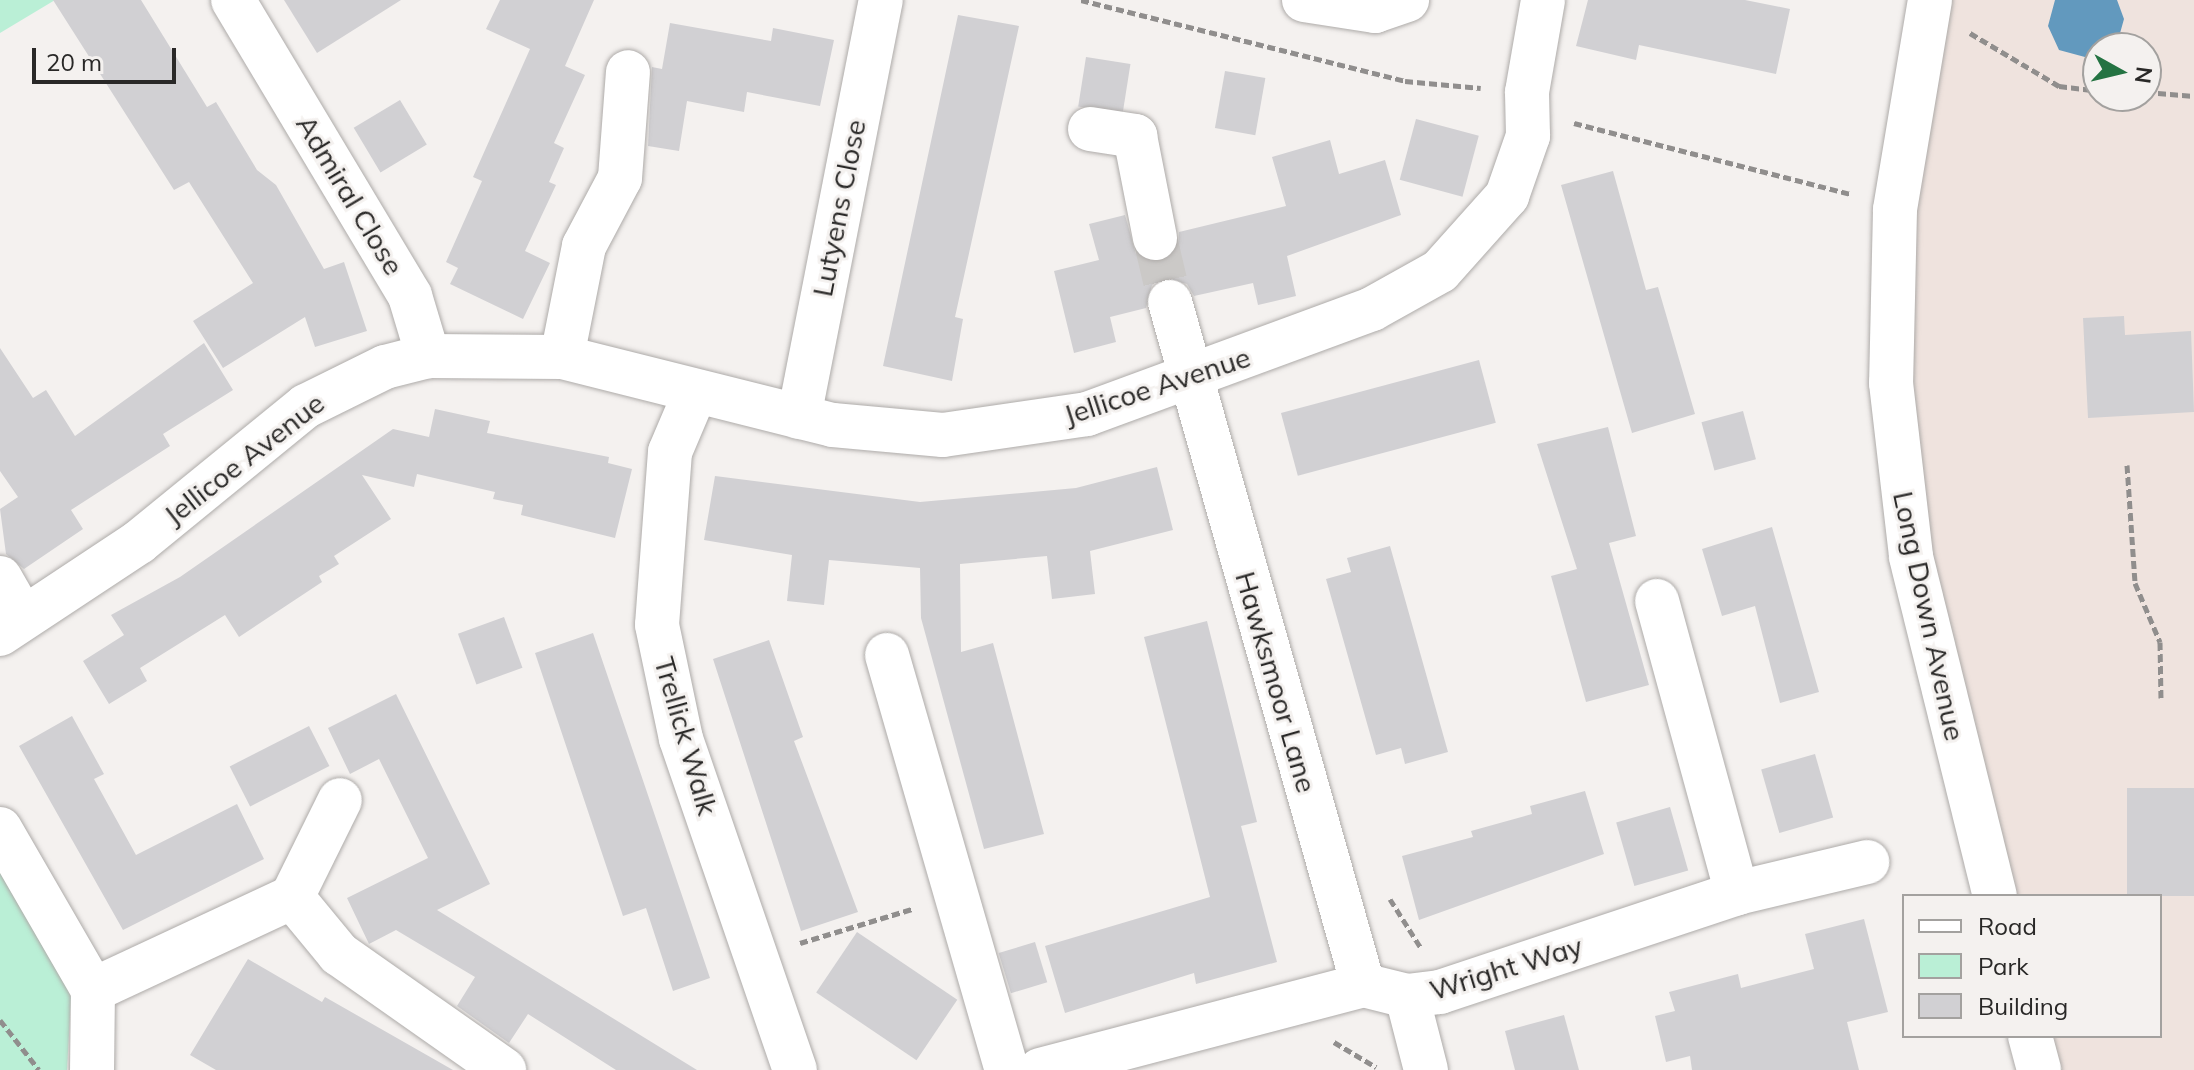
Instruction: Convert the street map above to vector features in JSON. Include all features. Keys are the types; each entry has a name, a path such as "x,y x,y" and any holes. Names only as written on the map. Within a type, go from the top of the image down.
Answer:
{"street":[{"name":"Admiral Close","path":"233,0 406,288 428,356"},
{"name":"Lutyens Close","path":"799,417 881,0"},
{"path":"1304,0 1375,11 1407,0"},
{"name":"Jellicoe Avenue","path":"11,626 139,542 306,406 385,367 428,356 562,357 799,417 943,435 1087,414 1191,380 1372,309 1467,248 1521,168 1527,92 1543,0"},
{"name":"Long Down Avenue","path":"1929,3 1895,210 1891,383 1911,557 1995,894"},
{"path":"562,357 584,246 620,178 628,72"},
{"path":"1090,129 1135,136 1155,238"},
{"name":"Hawksmoor Lane","path":"1170,302 1363,985"},
{"name":"Trellick Walk","path":"695,393 670,452 657,625 681,739 795,1070"},
{"path":"0,578 11,626"},
{"path":"1657,601 1737,893"},
{"path":"887,655 1007,1070"},
{"path":"93,990 292,897 340,800"},
{"path":"0,829 93,990 92,1070"},
{"name":"Wright Way","path":"1040,1070 1363,985 1407,996 1467,985 1737,893 1867,862"},
{"path":"292,897 339,954 504,1070"},
{"path":"1407,996 1426,1070"},
{"path":"2031,1038 2039,1070"}],"path":[{"path":"1081,0 1405,81 1527,92 1576,124 1864,197"},
{"path":"1929,3 2059,86 2082,89"},
{"path":"2162,93 2194,96"},
{"path":"2127,465 2135,583 2160,642 2161,698"},
{"path":"849,927 890,916"},
{"path":"0,1020 39,1070"}],"shaded area":[{"path":"1930,0 2194,0 2194,1070 2039,1070 2031,1038 2162,1038 2162,894 1995,894 1899,473"}],"green space":[{"path":"0,0 55,0 0,33"},
{"path":"0,847 51,939 71,998 67,1070 0,1070"}],"water":[{"path":"2055,0 2117,0 2124,19 2120,32 2082,32 2082,56 2059,50 2048,26"}],"building":[{"path":"53,0 141,0 207,107 216,102 257,170 276,185 324,269 344,262 367,331 315,347 305,317 223,368 193,321 253,283 189,182 174,190"},
{"path":"284,0 401,0 317,53"},
{"path":"500,0 594,0 565,66 585,75 554,143 564,148 549,182 556,185 525,251 550,263 523,319 450,284 458,268 446,262 482,181 473,177 530,49 486,29"},
{"path":"1588,0 1745,0 1790,9 1776,74 1639,45 1636,60 1576,46"},
{"path":"958,15 1019,26 955,317 963,319 952,381 883,366"},
{"path":"670,23 771,41 773,28 834,40 820,106 747,92 744,112 687,101 679,151 648,146 652,67 662,69"},
{"path":"1086,57 1130,64 1123,113 1078,106"},
{"path":"1225,71 1265,78 1255,135 1215,128"},
{"path":"400,100 427,145 380,172 354,128"},
{"path":"1416,119 1479,136 1462,197 1400,180"},
{"path":"1330,140 1339,174 1385,160 1401,215 1287,256 1296,296 1258,305 1253,283 1194,296 1187,284 1162,278 1152,285 1146,308 1110,317 1116,342 1074,353 1054,271 1099,260 1089,224 1125,215 1136,254 1161,262 1178,247 1179,232 1286,206 1272,157"},
{"path":"1613,171 1646,290 1658,287 1695,414 1632,433 1561,185"},
{"path":"2124,316 2125,335 2191,331 2194,412 2088,418 2083,318"},
{"path":"204,343 233,390 163,434 170,446 71,510 83,529 24,569 6,554 0,509 18,497 0,471 0,348 33,398 46,390 75,436"},
{"path":"1479,360 1496,423 1298,476 1281,413"},
{"path":"435,409 490,421 487,433 609,457 608,463 632,469 615,538 521,515 523,505 493,499 495,492 417,474 414,487 362,475 391,519 334,556 339,564 319,576 322,582 239,637 225,615 140,668 147,681 109,704 83,661 124,635 111,615 180,577 393,429 429,437"},
{"path":"1743,411 1756,459 1714,470 1701,422"},
{"path":"1608,427 1636,536 1609,543 1649,685 1586,702 1551,576 1577,569 1537,444"},
{"path":"1157,467 1173,530 1090,551 1095,594 1052,599 1047,556 960,564 961,652 993,643 1044,834 984,849 921,618 920,568 829,560 824,605 787,601 792,555 704,540 715,476 920,502 1076,488"},
{"path":"1772,527 1819,692 1780,703 1755,606 1722,616 1702,549"},
{"path":"1390,546 1448,752 1405,764 1401,748 1376,755 1326,579 1351,572 1347,558"},
{"path":"504,617 522,668 476,685 458,634"},
{"path":"1207,621 1257,822 1241,826 1277,962 1196,984 1194,973 1065,1013 1045,946 1210,897 1144,637"},
{"path":"593,633 710,978 673,991 646,908 623,916 535,653"},
{"path":"769,640 803,737 794,741 858,912 801,931 713,659"},
{"path":"396,694 490,884 437,910 697,1070 616,1070 528,1014 509,1043 457,1006 475,977 396,930 369,944 347,898 428,858 379,759 350,774 328,728"},
{"path":"72,716 104,774 94,779 136,855 237,804 264,859 123,930 19,746"},
{"path":"309,726 329,766 250,807 230,766"},
{"path":"1815,754 1833,817 1779,833 1761,769"},
{"path":"2127,788 2194,788 2194,896 2127,894"},
{"path":"1585,791 1604,854 1419,920 1402,856 1473,837 1471,831 1532,814 1530,806"},
{"path":"1670,807 1688,870 1634,886 1616,822"},
{"path":"1864,919 1888,1012 1847,1022 1859,1070 1692,1070 1690,1056 1666,1062 1655,1016 1675,1011 1669,992 1738,974 1741,988 1814,969 1805,934"},
{"path":"857,932 957,1000 916,1060 816,993"},
{"path":"1035,942 1047,982 1011,993 999,953"},
{"path":"248,959 322,1002 325,997 453,1070 216,1070 190,1055"},
{"path":"1564,1015 1579,1070 1515,1070 1505,1031"}],"tunnel":[{"path":"1155,238 1170,302"}]}
